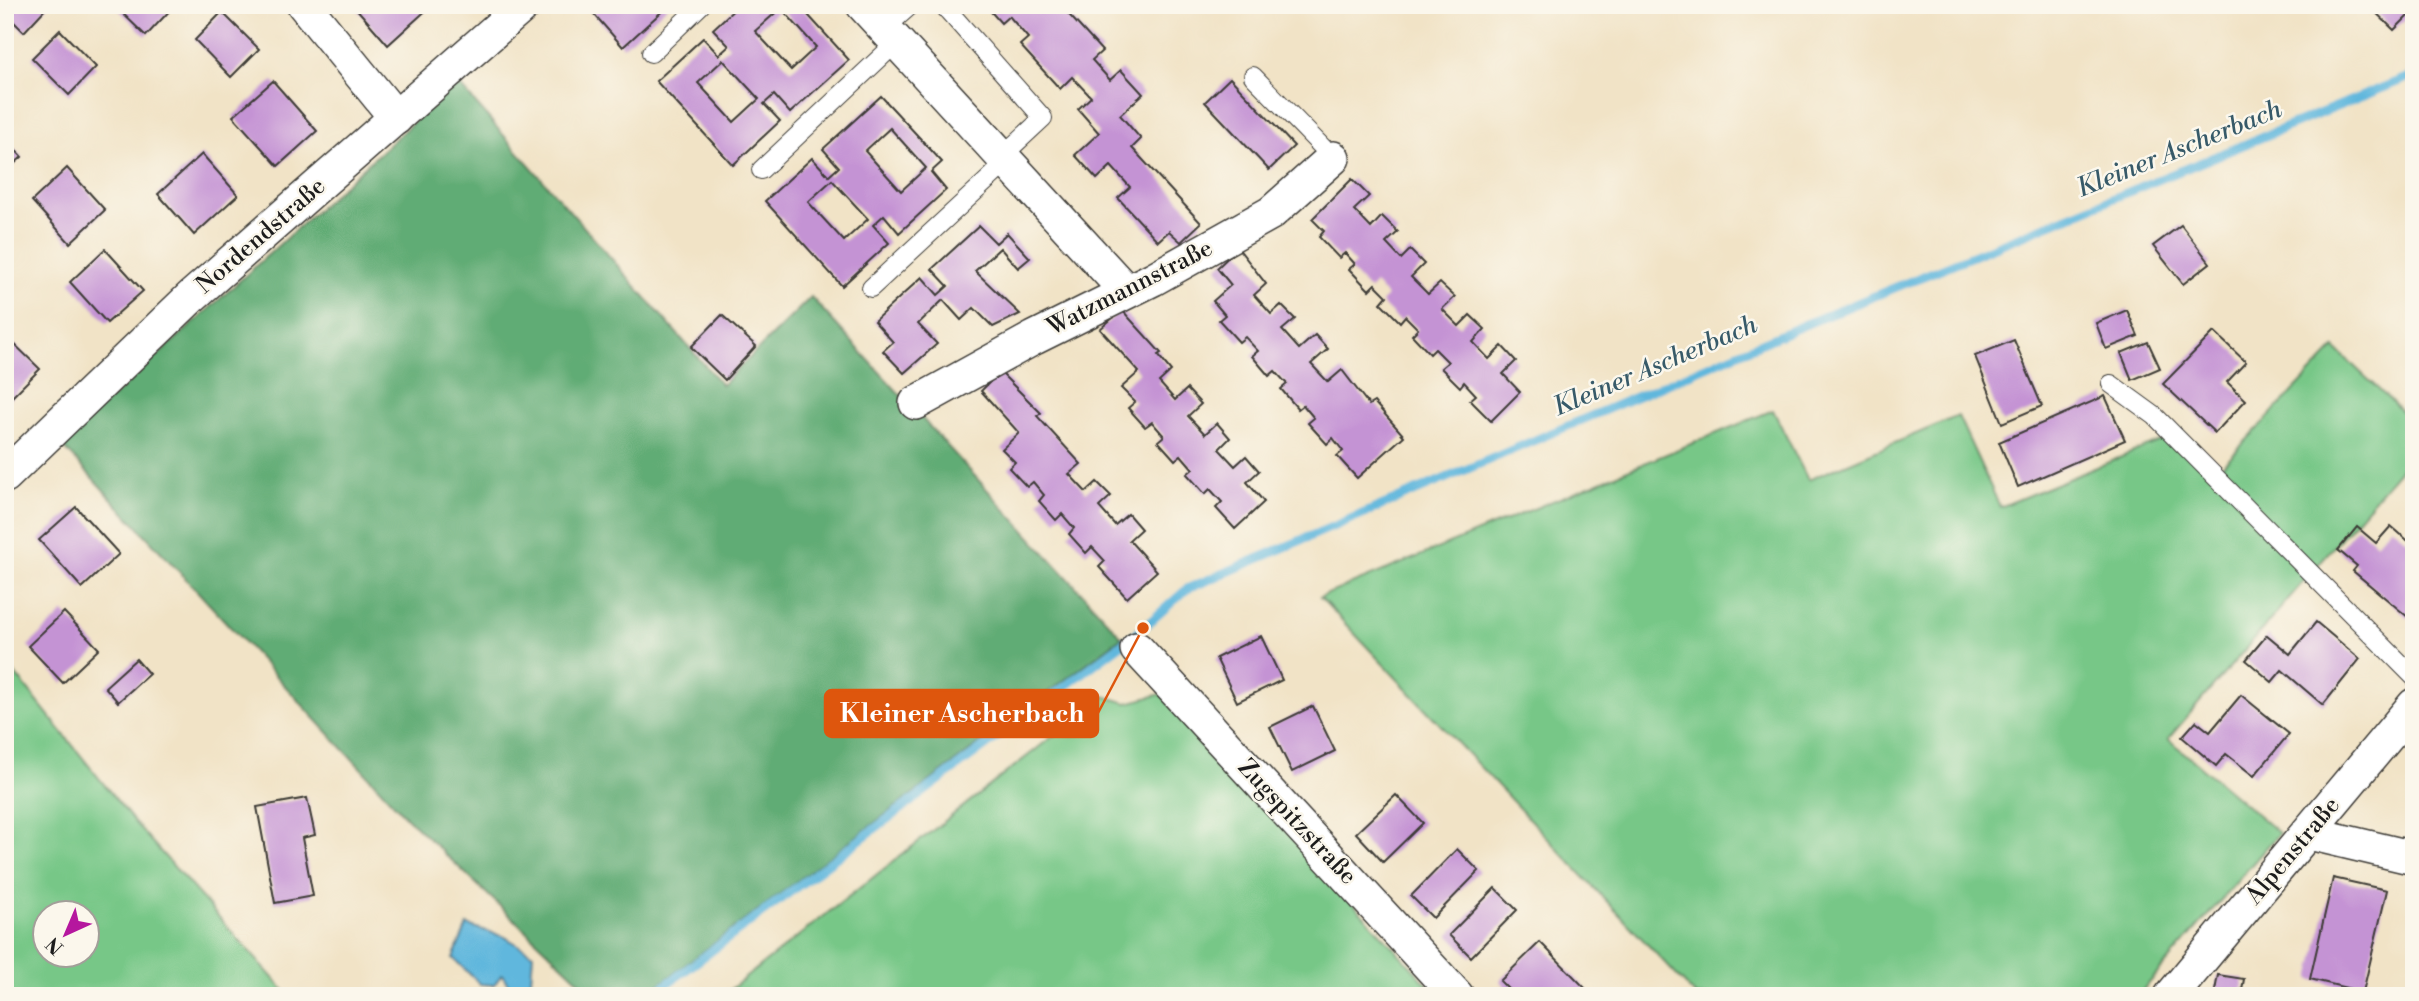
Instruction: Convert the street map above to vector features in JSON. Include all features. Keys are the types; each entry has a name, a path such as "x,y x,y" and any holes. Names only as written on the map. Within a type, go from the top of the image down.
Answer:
{"street":[{"path":"304,5 396,118"},
{"name":"Nordendstraße","path":"5,475 191,297 524,5"},
{"path":"881,25 1126,291"},
{"name":"Watzmannstraße","path":"916,403 1153,279 1271,213 1333,158"},
{"name":"Zugspitzstraße","path":"1137,649 1457,996"},
{"name":"Alpenstraße","path":"2171,996 2414,705"},
{"path":"2309,833 2414,858"}],"lane":[{"path":"651,53 701,5"},
{"path":"761,170 881,25 911,5"},
{"path":"871,288 1004,160 1042,118 943,5"},
{"path":"1253,76 1333,158"},
{"path":"2111,384 2155,416 2414,677"}],"green space":[{"path":"457,82 722,385 811,297 1122,637 644,996 595,996 407,818 61,444"},
{"path":"2335,348 2414,423 2414,453 2168,739 2279,833 2138,996 1696,996 1320,597 1773,410 1808,480 1958,416 2000,507 2172,436 2213,475"},
{"path":"5,661 135,823 289,996 5,996"},
{"path":"1161,694 1438,996 722,996 1104,696 1127,703"}],"water":[{"path":"467,925 505,937 533,954 530,993 514,995 502,974 494,985 480,984 453,958"}],"building":[{"path":"5,5 49,5 24,32 5,13"},
{"path":"114,5 175,5 146,36"},
{"path":"432,5 388,45 355,7"},
{"path":"586,5 669,5 623,47"},
{"path":"739,5 799,5 849,60 790,113 774,95 764,104 780,121 733,165 656,81 703,38 719,55 729,46 713,29","holes":["781,8 816,47 791,70 755,31","723,60 759,99 734,122 698,83"]},
{"path":"985,5 1064,5 1062,7 1102,51 1092,60 1110,80 1121,70 1143,94 1120,115 1141,139 1132,148 1201,223 1181,242 1169,231 1158,241 1118,198 1130,187 1111,166 1097,179 1075,155 1099,133 1078,109 1091,97 1072,77 1060,89 1020,45 1028,38 1009,16 1001,23"},
{"path":"2368,5 2414,5 2414,10 2394,30"},
{"path":"222,12 259,49 231,77 195,40"},
{"path":"60,30 96,67 69,95 32,58"},
{"path":"1230,78 1294,146 1269,170 1205,102"},
{"path":"273,81 317,131 278,166 233,116"},
{"path":"881,96 942,162 931,172 946,190 899,233 884,215 873,225 889,243 842,286 765,201 812,158 829,176 839,167 823,149","holes":["890,128 926,168 901,191 865,151","832,180 868,219 844,241 808,202"]},
{"path":"5,139 22,157 5,172"},
{"path":"202,154 238,195 194,235 158,194"},
{"path":"67,168 105,210 70,243 32,201"},
{"path":"1352,179 1369,196 1354,210 1371,228 1382,216 1398,232 1386,243 1401,259 1410,250 1424,264 1411,277 1428,294 1440,283 1455,297 1442,309 1459,326 1470,315 1485,329 1473,342 1489,359 1502,346 1516,361 1503,374 1520,392 1491,421 1470,400 1476,395 1464,382 1460,387 1441,368 1448,362 1435,349 1430,354 1412,335 1418,329 1405,316 1400,322 1381,303 1387,296 1375,284 1369,290 1349,269 1355,264 1345,253 1339,258 1319,237 1324,231 1312,219"},
{"path":"2181,225 2210,263 2183,284 2153,246"},
{"path":"979,226 996,243 1007,233 1030,258 1018,268 1000,248 975,271 1020,314 993,327 974,308 961,320 943,300 918,324 937,344 904,373 883,351 893,342 874,321 922,277 938,295 948,286 932,269"},
{"path":"1238,248 1266,284 1254,295 1271,314 1281,305 1295,319 1282,330 1299,349 1315,335 1328,349 1311,364 1328,382 1342,370 1369,405 1374,402 1404,436 1357,478 1337,456 1343,451 1333,438 1327,444 1308,423 1314,418 1303,405 1298,409 1281,389 1287,384 1275,371 1269,376 1252,356 1258,351 1245,337 1239,342 1219,320 1225,315 1213,301 1231,285 1217,268"},
{"path":"105,249 143,291 107,323 70,282"},
{"path":"1122,310 1161,353 1158,355 1171,371 1159,382 1175,400 1187,389 1201,404 1188,416 1205,434 1217,423 1230,438 1219,449 1235,466 1246,456 1259,471 1247,482 1264,502 1235,529 1216,508 1222,502 1210,489 1205,494 1187,474 1193,469 1181,455 1175,460 1158,441 1164,436 1152,422 1145,427 1128,408 1135,402 1121,388 1139,372 1100,329"},
{"path":"2127,310 2138,336 2106,349 2096,323"},
{"path":"722,315 756,346 725,380 691,347"},
{"path":"2214,332 2246,362 2227,382 2246,400 2215,433 2163,384"},
{"path":"5,335 40,369 5,404"},
{"path":"2014,340 2042,406 2002,423 1975,356"},
{"path":"2148,342 2160,368 2132,380 2121,353"},
{"path":"1000,372 1041,413 1037,416 1081,464 1069,474 1086,492 1097,482 1111,496 1099,507 1115,525 1128,514 1141,529 1129,540 1157,571 1127,598 1099,567 1105,561 1092,547 1086,553 1069,534 1074,528 1062,514 1056,520 1039,501 1044,495 1033,482 1027,487 1009,468 1015,462 1002,449 1019,433 981,391"},
{"path":"2105,396 2125,440 2018,487 1999,442"},
{"path":"76,507 119,554 82,588 39,540"},
{"path":"2391,526 2414,546 2414,613 2409,618 2353,571 2357,566 2338,550 2357,527 2376,543"},
{"path":"64,612 99,649 63,683 28,646"},
{"path":"2316,622 2360,659 2323,705 2282,670 2272,682 2246,660 2267,635 2290,654"},
{"path":"1261,636 1282,680 1237,702 1216,658"},
{"path":"136,659 149,674 118,702 105,687"},
{"path":"2241,695 2289,734 2254,776 2226,754 2216,766 2182,737 2196,721 2210,732"},
{"path":"1313,706 1335,751 1292,772 1270,727"},
{"path":"2414,788 2414,824 2405,822"},
{"path":"1396,795 1423,823 1383,862 1356,833"},
{"path":"307,798 315,835 302,838 313,896 275,903 257,807"},
{"path":"1457,849 1479,871 1433,918 1411,896"},
{"path":"2333,878 2387,890 2363,992 2310,979"},
{"path":"1495,888 1517,910 1471,957 1449,935"},
{"path":"1540,942 1587,990 1581,996 1515,996 1500,981"},
{"path":"2218,975 2244,979 2241,996 2214,996"}],"waterway":[{"name":"Kleiner Ascherbach","path":"651,996 1143,628 1187,589 1811,322 2414,75"}],"place":[{"name":"Kleiner Ascherbach","path":"1143,628"}]}
